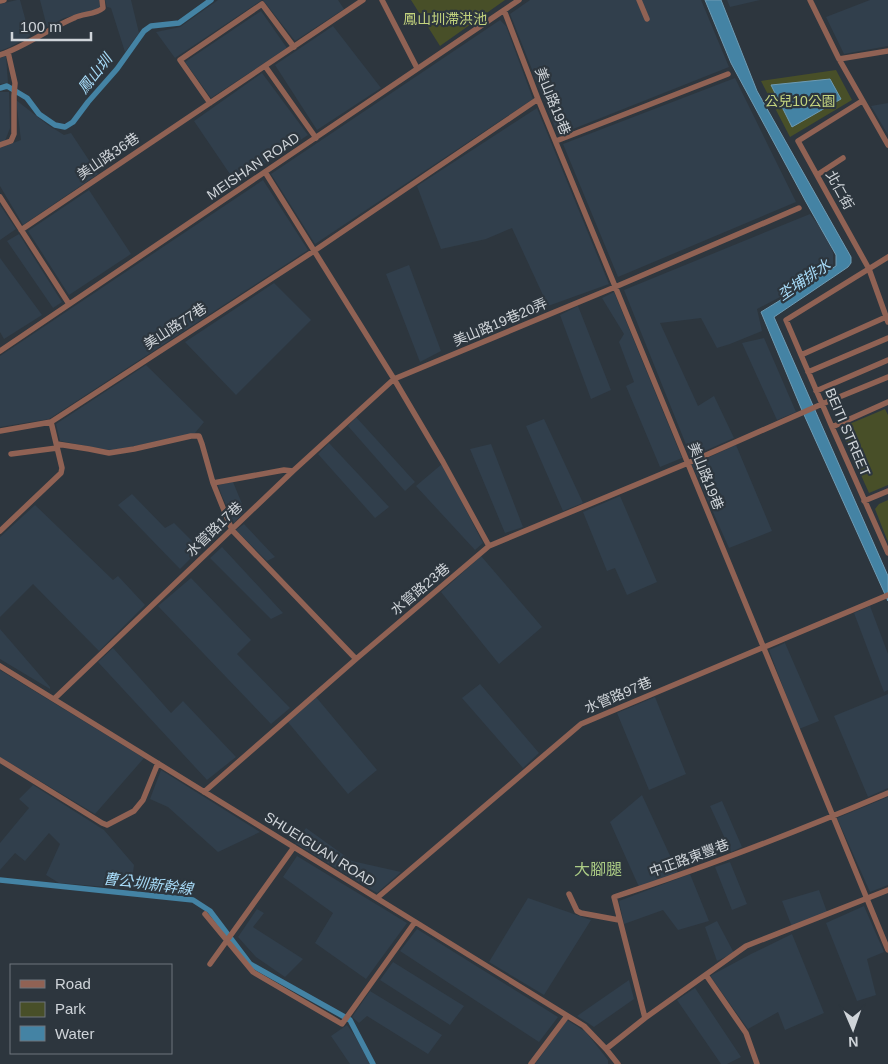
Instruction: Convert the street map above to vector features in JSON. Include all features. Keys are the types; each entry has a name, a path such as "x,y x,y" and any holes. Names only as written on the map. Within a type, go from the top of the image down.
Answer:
{"street":[{"path":"0,1 4,0"},
{"path":"0,55 15,50 76,17 101,10 104,8 102,0"},
{"name":"美山路36巷","path":"21,230 363,0"},
{"path":"382,0 417,68"},
{"name":"MEISHAN ROAD","path":"0,351 519,0"},
{"path":"639,0 647,19"},
{"path":"810,0 839,59 888,145"},
{"path":"210,103 180,60 262,4 294,47"},
{"name":"美山路19巷","path":"504,10 538,99 888,950"},
{"path":"839,59 888,51"},
{"path":"0,145 11,141 14,134 15,83 8,52"},
{"path":"265,66 316,138"},
{"path":"556,141 728,74"},
{"name":"美山路77巷","path":"0,431 50,422 314,251 538,99"},
{"name":"北仁街","path":"862,101 798,141 869,269 887,319"},
{"path":"817,175 844,158"},
{"path":"265,172 444,462 489,546"},
{"path":"0,197 69,304"},
{"name":"美山路19巷20弄","path":"394,379 799,208"},
{"path":"869,269 888,257"},
{"name":"BEITI STREET","path":"869,269 786,320 820,405 832,427 888,553"},
{"path":"801,355 887,319"},
{"path":"808,372 888,338"},
{"path":"816,391 888,360"},
{"name":"水管路23巷","path":"204,792 489,546 888,377"},
{"name":"水管路17巷","path":"54,699 293,470 394,379"},
{"path":"832,427 888,402"},
{"path":"0,532 61,473 62,468 50,422"},
{"path":"11,454 57,446 109,453 199,436 212,483 232,530 356,659"},
{"path":"212,483 293,470"},
{"path":"864,501 888,491"},
{"name":"水管路97巷","path":"377,898 582,724 886,596"},
{"name":"SHUEIGUAN ROAD","path":"0,666 584,1026 618,1064"},
{"path":"0,760 107,825 134,811 143,800 158,763"},
{"name":"中正路東豐巷","path":"646,1018 614,897 657,883 888,793"},
{"path":"210,964 294,847"},
{"path":"610,1064 607,1051 646,1018 746,946 888,890"},
{"path":"569,894 581,914 619,920"},
{"path":"205,914 253,972 333,1018 340,1024 343,1023 415,922"},
{"path":"706,975 746,1033 757,1064"},
{"path":"531,1064 567,1016"}],"shaded area":[{"path":"20,0 30,36 0,51 0,4"},
{"path":"40,0 99,0 101,8 64,18 47,27"},
{"path":"105,0 131,0 139,33 125,52 111,8 107,7"},
{"path":"218,0 262,0 175,58 156,32 180,27"},
{"path":"263,0 338,0 344,9 295,41"},
{"path":"530,0 701,0 729,67 558,135 510,14"},
{"path":"727,0 760,0 730,7"},
{"path":"870,0 888,0 888,46 844,54 826,17"},
{"path":"261,11 287,48 211,98 185,62"},
{"path":"500,20 506,26 533,99 315,244 271,174"},
{"path":"333,26 381,88 317,130 275,65"},
{"path":"6,56 8,83 0,84 0,58"},
{"path":"262,73 308,135 236,183 194,121"},
{"path":"735,78 796,202 618,277 563,144"},
{"path":"0,92 9,92 10,128 5,141 0,143"},
{"path":"16,100 64,135 71,133 98,174 23,225 0,186 0,148 21,140"},
{"path":"888,103 888,135 871,106"},
{"path":"537,108 609,284 548,306 512,228 486,239 441,249 417,186"},
{"path":"263,180 308,250 49,419 0,427 0,356"},
{"path":"89,190 131,254 69,295 28,231"},
{"path":"0,205 16,229 0,240"},
{"path":"810,214 826,235 833,253 833,265 820,276 757,309 762,331 717,348 701,318 660,323 698,406 714,396 734,438 691,457 624,290"},
{"path":"19,234 62,302 53,308 7,241"},
{"path":"0,258 42,315 4,339 0,332"},
{"path":"409,265 441,351 420,362 386,274"},
{"path":"274,283 311,320 236,395 185,342"},
{"path":"614,292 682,458 660,467 626,386 634,382 619,342 624,334 602,298"},
{"path":"578,306 611,390 591,399 560,315"},
{"path":"764,338 796,412 777,420 742,343"},
{"path":"146,365 204,422 195,433 117,450 60,441 56,424"},
{"path":"356,417 415,482 405,491 348,426"},
{"path":"544,419 583,503 563,511 526,426"},
{"path":"329,443 389,507 375,518 318,454"},
{"path":"491,444 523,527 505,533 470,449"},
{"path":"736,445 772,531 729,548 692,465"},
{"path":"442,464 483,543 475,550 416,486"},
{"path":"233,482 245,511 234,523 218,485"},
{"path":"132,494 165,528 174,523 200,549 180,569 118,505"},
{"path":"620,496 657,582 627,595 615,568 607,571 583,512"},
{"path":"35,505 113,580 118,576 145,605 99,651 33,584 0,617 0,537"},
{"path":"244,524 275,557 267,561 236,530"},
{"path":"222,547 283,613 271,619 210,558"},
{"path":"481,556 542,627 499,664 441,592"},
{"path":"191,578 251,640 237,654 290,708 271,724 158,606"},
{"path":"870,606 888,654 888,690 884,692 854,613"},
{"path":"0,629 50,687 50,689 0,659"},
{"path":"785,643 819,721 799,729 769,650"},
{"path":"113,648 171,713 183,701 236,757 207,780 98,662"},
{"path":"0,670 144,758 95,814 0,757"},
{"path":"480,684 539,753 523,768 462,698"},
{"path":"888,694 888,788 868,797 834,716"},
{"path":"316,697 377,770 348,794 287,721"},
{"path":"655,697 686,774 649,790 617,713"},
{"path":"161,770 260,832 218,852 168,807 150,799"},
{"path":"33,785 104,830 134,865 131,889 59,883 46,875 60,844 49,833 25,861 15,853 0,870 0,843 29,808 19,799"},
{"path":"642,795 678,873 639,887 610,822"},
{"path":"888,797 888,885 870,892 837,818"},
{"path":"722,801 742,847 731,852 710,806"},
{"path":"306,828 352,861 401,872 377,893 295,843"},
{"path":"297,856 407,923 366,979 315,943 333,913 283,877"},
{"path":"730,862 747,904 732,910 715,867"},
{"path":"690,874 709,921 678,930 663,910 624,924 619,901"},
{"path":"819,890 827,912 792,927 782,901"},
{"path":"528,898 591,920 544,995 489,962"},
{"path":"864,906 884,952 867,959 876,995 857,1001 826,923"},
{"path":"257,909 264,913 253,927 303,959 285,977 256,957 238,937"},
{"path":"717,921 734,953 717,961 705,927"},
{"path":"417,929 558,1017 539,1042 400,951"},
{"path":"792,934 824,1013 785,1030 778,1012 748,1029 710,976"},
{"path":"393,962 464,1006 450,1025 380,980"},
{"path":"629,980 634,999 594,1027 577,1016"},
{"path":"695,988 741,1057 727,1064 721,1064 677,1000"},
{"path":"370,991 442,1035 428,1054 367,1016 359,1023 352,1017"},
{"path":"567,1020 586,1032 608,1060 608,1064 535,1064"},
{"path":"347,1025 370,1064 350,1064 331,1036"}],"green space":[{"name":"鳳山圳滯洪池","path":"411,0 505,0 440,46"},
{"name":"公兒10公園","path":"836,70 852,100 790,137 761,81"},
{"path":"885,409 888,415 888,485 869,493 840,428"},
{"path":"888,500 888,542 875,509 879,504"}],"water":[{"path":"705,0 721,0 757,91 851,257 851,263 848,267 774,317 888,576 888,601 801,408 761,312 836,266 836,255 731,63"},
{"path":"830,79 841,99 792,127 771,85"}],"waterway":[{"name":"鳳山圳","path":"0,88 7,86 27,98 39,114 55,125 65,127 73,122 117,69 144,31 151,26 179,23 211,0"},
{"name":"曹公圳新幹線","path":"0,880 193,900 210,911 250,964 350,1020 373,1064"}],"district":[{"name":"大腳腿","path":"598,869"}],"water label":[{"name":"坔埔排水","path":"804,280"}]}
